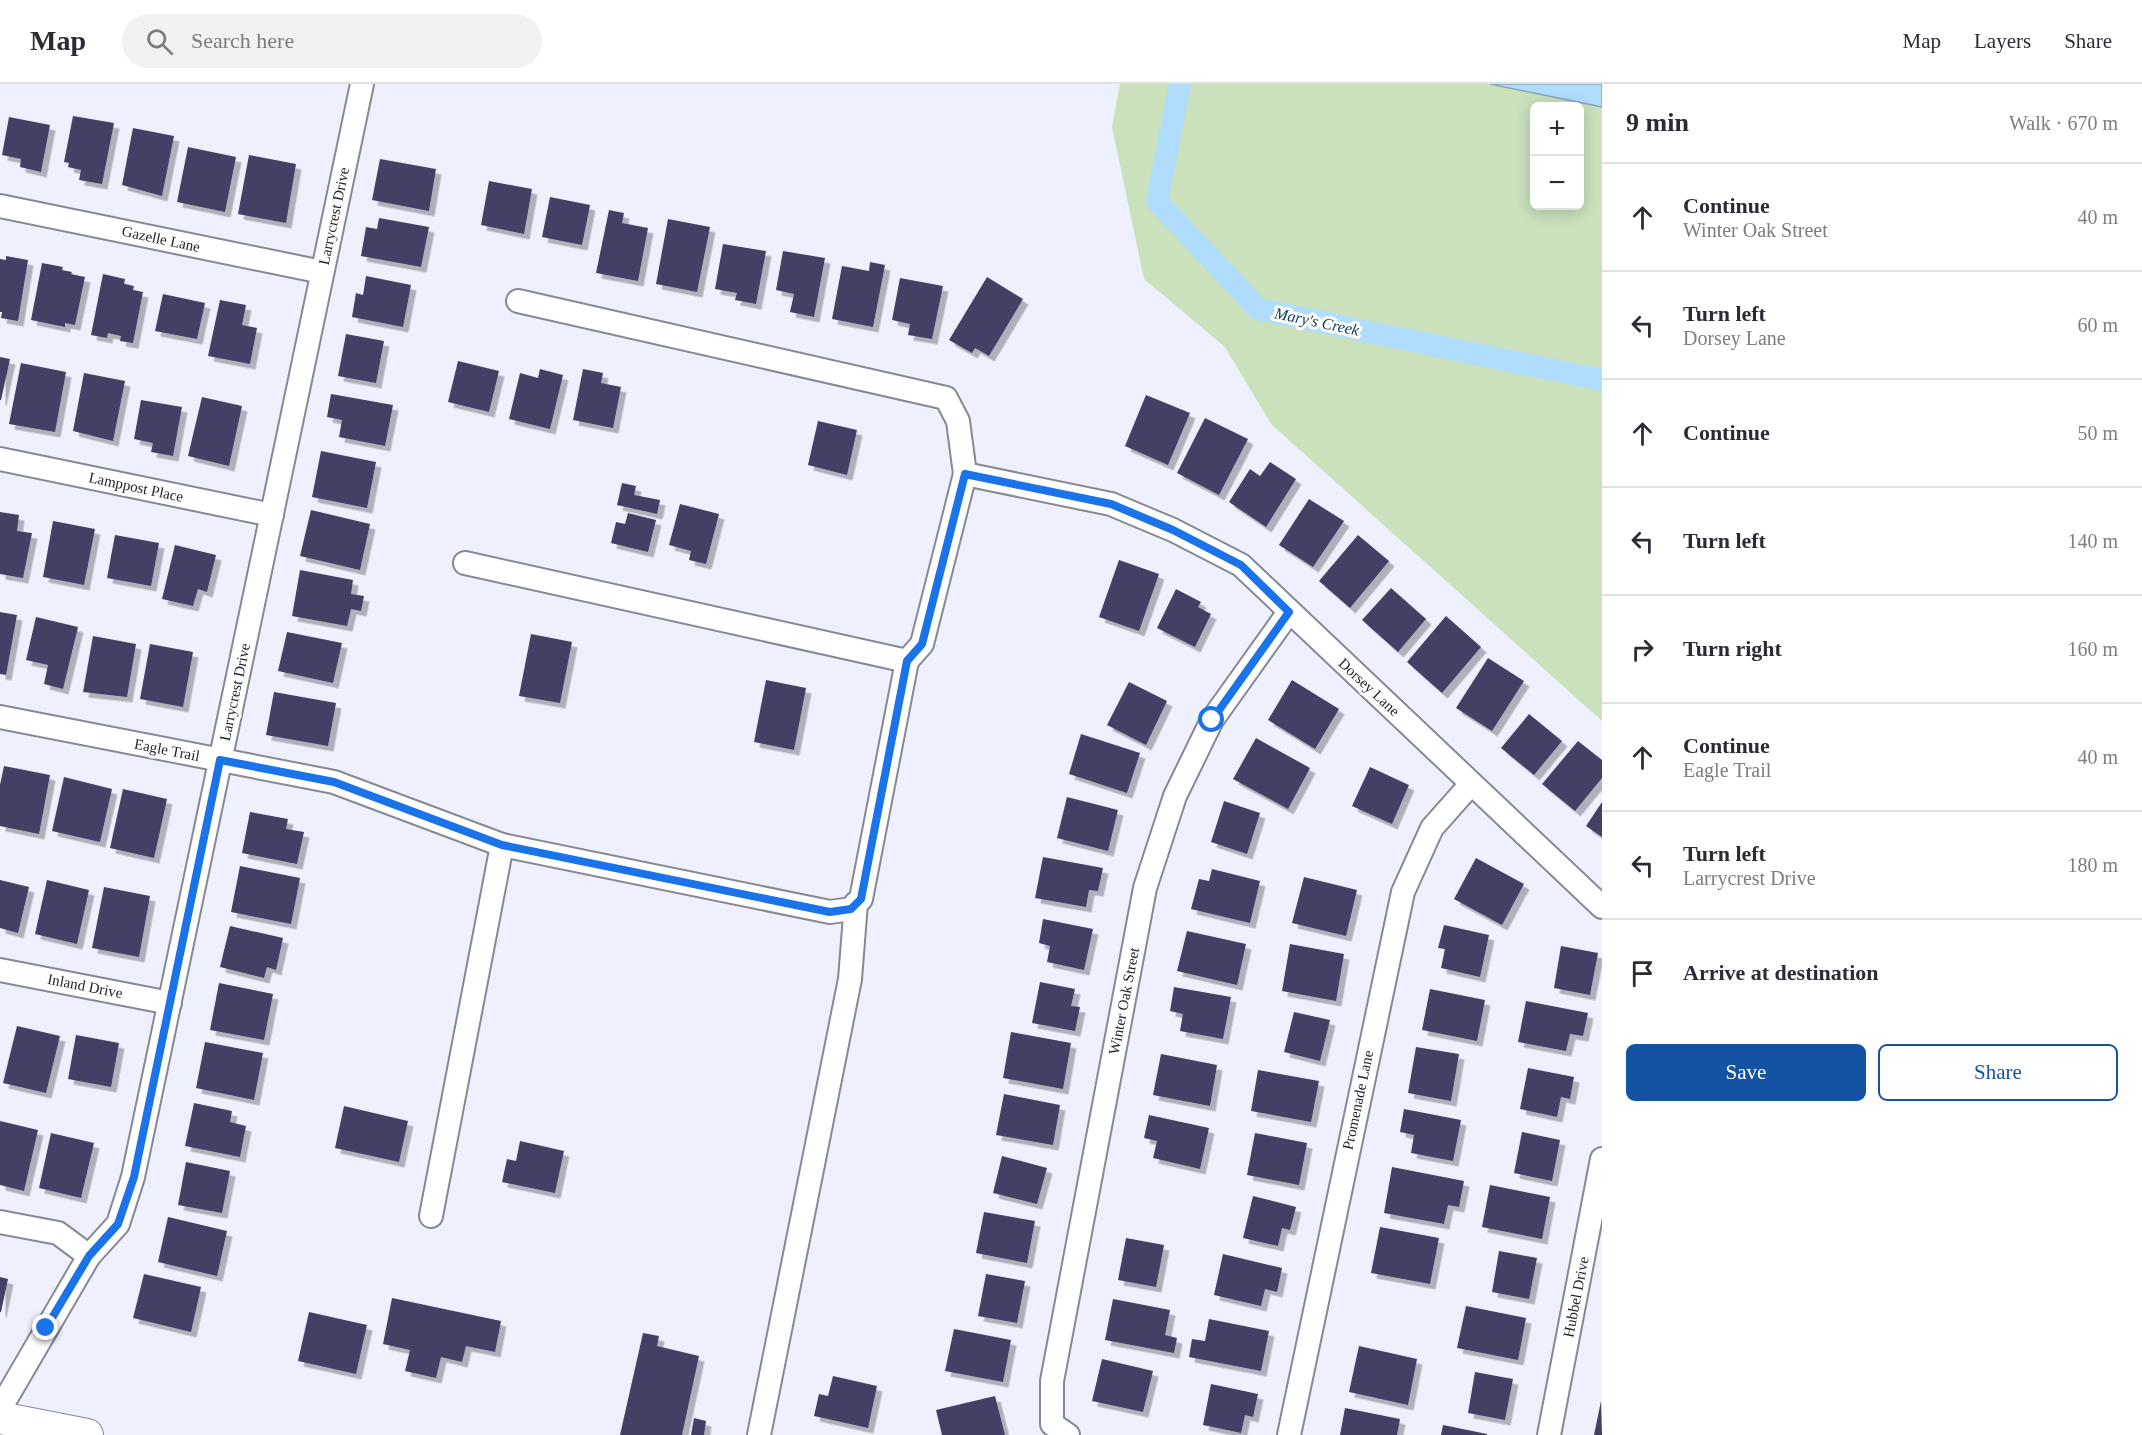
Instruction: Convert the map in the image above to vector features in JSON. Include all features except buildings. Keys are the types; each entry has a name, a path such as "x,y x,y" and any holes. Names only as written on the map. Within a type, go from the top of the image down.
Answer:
{"street":[{"name":"Larrycrest Drive","path":"0,1409 89,1256 118,1224 134,1177 362,84"},
{"name":"Gazelle Lane","path":"0,206 322,272"},
{"path":"518,301 946,398 958,421 965,474 922,644 907,661 861,899 856,903 850,979 759,1435"},
{"name":"Lamppost Place","path":"0,459 272,515"},
{"name":"Dorsey Lane","path":"965,474 1111,504 1173,530 1241,565 1602,907"},
{"path":"465,563 907,661"},
{"name":"Winter Oak Street","path":"1060,1429 1052,1381 1145,888 1175,796 1212,720 1289,612"},
{"name":"Eagle Trail","path":"0,717 334,782 502,845 830,912 851,909 856,903"},
{"name":"Promenade Lane","path":"1289,1435 1403,892 1432,828 1471,784"},
{"path":"431,1216 502,845"},
{"name":"Inland Drive","path":"0,970 170,1003"},
{"name":"Hubbel Drive","path":"1549,1435 1602,1159"},
{"path":"0,1222 58,1233 89,1256"},
{"path":"0,1418 87,1435"}],"green space":[{"path":"1120,84 1602,84 1602,721 1271,424 1225,347 1144,279 1112,127"}],"water":[{"path":"1490,84 1602,84 1602,107"}],"waterway":[{"name":"Mary's Creek","path":"1180,84 1157,201 1258,309 1602,380"}],"route":[{"path":"46,1328 89,1256 118,1224 134,1177 220,760 334,782 502,845 830,912 851,909 861,899 907,661 922,644 965,474 1111,504 1173,530 1241,565 1289,612 1212,720"}]}
